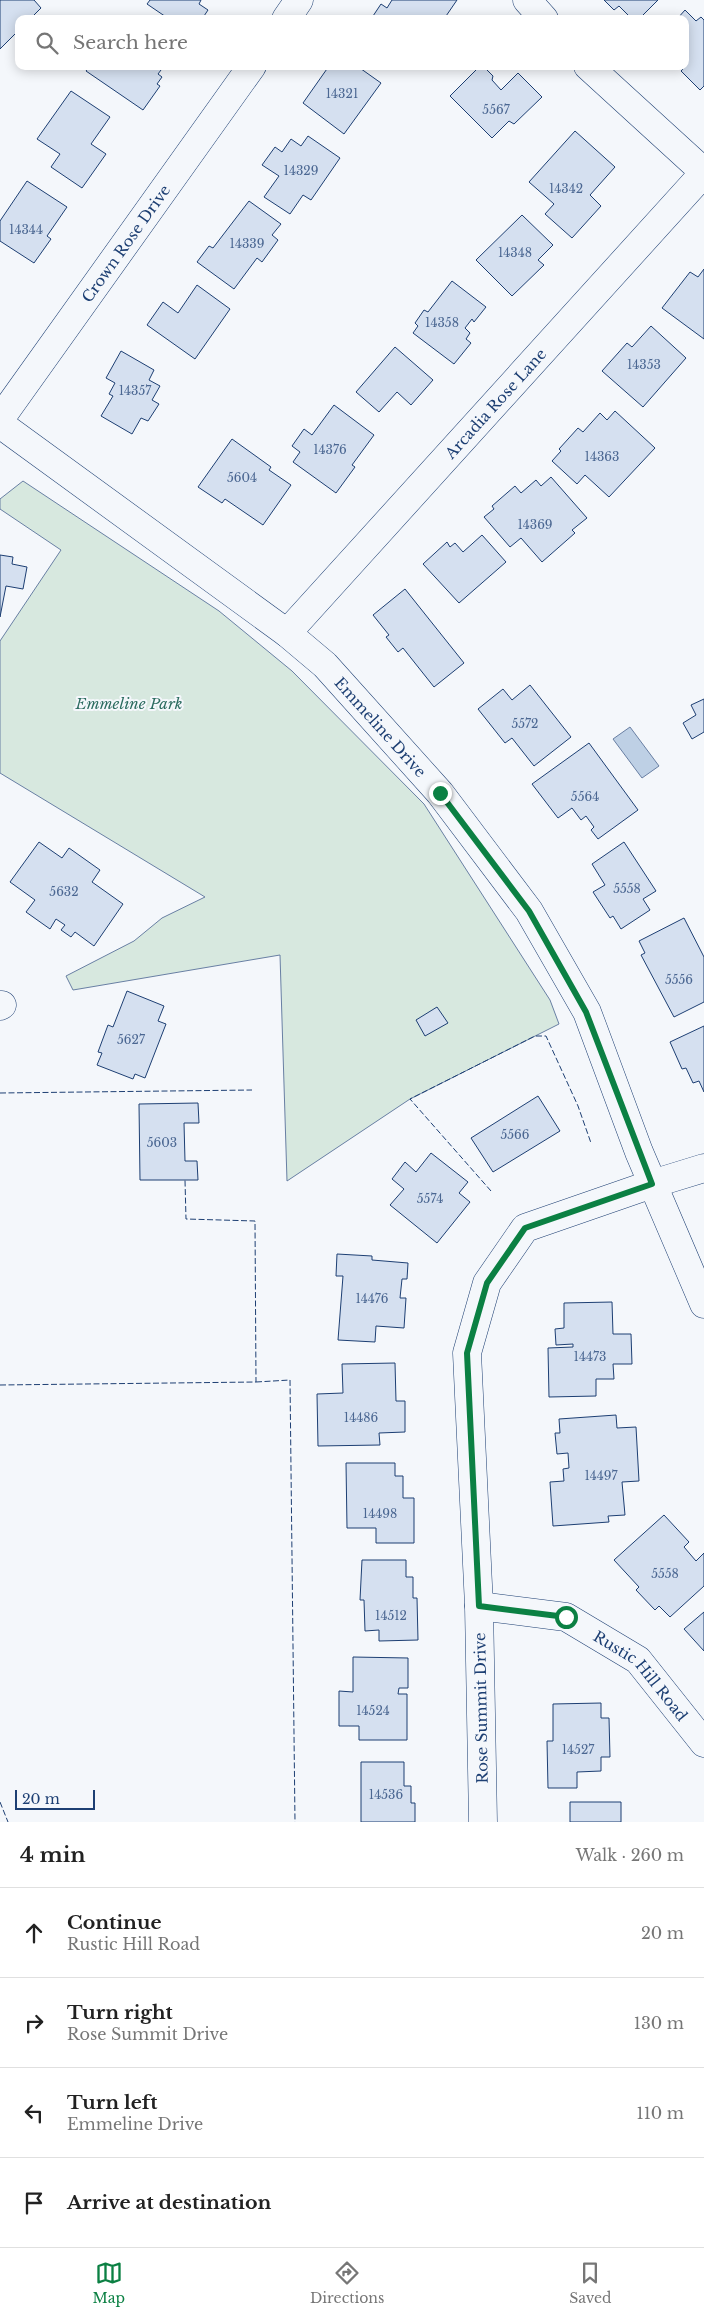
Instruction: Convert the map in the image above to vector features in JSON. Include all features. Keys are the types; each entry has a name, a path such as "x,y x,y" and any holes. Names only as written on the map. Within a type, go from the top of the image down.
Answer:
{"street":[{"path":"289,15 299,0"},
{"path":"528,0 541,15"},
{"name":"Crown Rose Drive","path":"0,419 249,70"},
{"path":"592,70 704,173"},
{"name":"Arcadia Rose Lane","path":"286,633 704,173"},
{"name":"Emmeline Drive","path":"0,424 286,633 325,664 440,793 529,911 586,1012 652,1184 704,1304"},
{"name":"Rose Summit Drive","path":"483,1822 479,1606 467,1353 487,1283 525,1228 704,1168"},
{"name":"Rustic Hill Road","path":"479,1606 566,1617 638,1660 704,1743"}],"green space":[{"name":"Emmeline Park","path":"23,481 219,611 292,671 424,804 550,1000 559,1024 410,1099 287,1181 280,955 73,990 66,976 134,941 162,918 205,897 0,773 0,641 61,550 0,509 0,499"}],"water":[{"path":"630,727 659,766 642,778 613,739"}],"building":[{"path":"0,0 34,0 41,8 34,15 15,15 15,34 0,49"},
{"path":"150,0 201,0 199,4 208,10 205,15 163,15 147,4"},
{"path":"392,0 457,0 447,15 374,15 381,4 387,8"},
{"path":"604,0 658,0 643,15 628,15 619,6 614,10"},
{"path":"685,10 696,21 701,17 704,20 704,86 700,90 681,71 689,70 689,15 681,15"},
{"path":"161,70 158,74 162,77 157,84 160,86 143,110 86,71"},
{"path":"326,70 363,70 381,83 344,134 303,103"},
{"path":"476,70 487,70 493,76 492,80 501,90 518,73 542,97 514,124 509,121 492,138 450,96"},
{"path":"71,91 110,117 91,144 106,154 82,188 51,167 60,154 37,139"},
{"path":"575,131 615,167 590,195 601,206 572,238 545,214 554,204 529,182"},
{"path":"308,136 340,158 311,200 303,195 290,214 264,197 279,176 262,165 275,147 282,152 291,139 301,146"},
{"path":"27,181 67,207 47,236 51,239 34,263 0,241 0,221"},
{"path":"249,201 281,224 272,235 278,240 262,262 257,258 234,289 197,262 209,246 213,248"},
{"path":"522,215 553,245 538,260 544,265 512,296 476,260"},
{"path":"704,269 704,339 662,308 690,272 698,277"},
{"path":"452,281 486,307 474,322 472,319 465,328 470,333 466,339 471,343 454,364 413,333 418,326 415,323 424,310 428,312"},
{"path":"197,285 230,309 195,359 147,325 163,302 178,313"},
{"path":"651,326 686,358 643,407 602,371 627,343 632,347"},
{"path":"395,347 433,380 411,405 397,392 379,412 356,392"},
{"path":"121,351 154,370 149,380 160,386 152,400 159,404 148,421 141,418 132,434 101,416 113,396 109,394 115,383 106,378"},
{"path":"334,405 374,435 352,465 355,467 336,493 293,462 300,452 292,446 304,429 312,435"},
{"path":"615,411 655,448 609,497 585,475 577,484 552,461 561,451 559,449 578,428 583,432 600,413 607,420"},
{"path":"232,439 271,467 269,470 291,485 263,525 225,499 222,503 198,487"},
{"path":"551,477 587,518 572,530 575,533 542,562 521,538 510,547 484,517 494,509 492,506 515,486 521,493 536,480 541,486"},
{"path":"482,535 506,562 459,603 423,564 447,542 450,547 455,543 463,552"},
{"path":"0,555 13,557 12,564 27,567 23,589 6,586 0,617"},
{"path":"405,589 464,663 434,687 403,648 398,652 386,637 389,635 373,615"},
{"path":"530,685 571,737 534,766 512,738 505,743 478,709 503,689 512,700"},
{"path":"704,699 704,732 692,739 683,723 696,715 691,705"},
{"path":"589,743 638,810 598,839 591,830 594,827 586,816 581,820 572,808 558,818 532,784"},
{"path":"39,842 62,858 69,848 100,870 92,882 123,904 94,946 75,932 71,937 61,930 65,925 56,919 50,929 26,912 35,900 10,882"},
{"path":"624,842 656,891 643,899 650,910 621,929 613,916 610,918 593,892 605,885 592,864"},
{"path":"684,918 704,957 704,1002 674,1017 641,955 645,953 639,941"},
{"path":"127,991 164,1006 158,1021 166,1024 145,1078 135,1074 133,1079 97,1065 102,1053 98,1052 108,1025 113,1027"},
{"path":"437,1007 448,1023 425,1036 416,1020"},
{"path":"704,1026 704,1092 699,1081 693,1083 686,1068 682,1069 670,1042"},
{"path":"538,1096 560,1131 493,1172 471,1138"},
{"path":"198,1103 199,1123 184,1123 185,1161 197,1161 198,1180 140,1180 139,1104"},
{"path":"431,1153 468,1182 459,1193 470,1202 437,1243 390,1205 404,1189 392,1179 405,1162 416,1172"},
{"path":"337,1254 372,1256 372,1260 408,1263 407,1279 402,1279 400,1298 406,1298 404,1328 376,1326 375,1342 338,1340 343,1276 336,1276"},
{"path":"612,1302 613,1334 631,1334 632,1364 613,1364 614,1379 596,1379 596,1396 549,1397 548,1348 573,1347 573,1344 556,1345 555,1329 564,1328 564,1303"},
{"path":"395,1363 396,1401 405,1401 405,1432 379,1433 380,1445 318,1446 317,1394 343,1393 342,1364"},
{"path":"616,1415 617,1428 636,1427 639,1481 622,1482 625,1515 608,1516 609,1522 553,1526 550,1482 564,1481 563,1469 569,1468 568,1453 557,1454 555,1433 560,1433 559,1419"},
{"path":"346,1463 395,1463 395,1476 403,1476 403,1498 414,1498 414,1543 376,1543 376,1528 347,1528"},
{"path":"664,1515 689,1542 684,1547 696,1561 704,1553 704,1586 670,1617 659,1606 655,1610 636,1590 639,1587 614,1560"},
{"path":"362,1560 406,1560 406,1577 413,1577 413,1598 417,1598 418,1640 379,1641 379,1630 365,1631 364,1600 360,1600"},
{"path":"704,1612 704,1651 684,1629"},
{"path":"353,1657 408,1658 408,1688 399,1688 398,1694 407,1694 407,1740 359,1740 359,1726 339,1726 339,1691 353,1692"},
{"path":"601,1703 601,1718 609,1718 610,1757 601,1757 601,1771 577,1772 577,1788 548,1788 547,1741 553,1741 553,1704"},
{"path":"361,1762 404,1762 404,1786 411,1786 411,1803 415,1803 415,1822 361,1822"},
{"path":"570,1802 621,1802 621,1822 570,1822"}],"fence":[{"path":"491,1191 410,1099 535,1036 546,1036 578,1106 591,1143"},
{"path":"0,1093 252,1090"},
{"path":"0,1385 256,1382 255,1221 186,1219 185,1180"},
{"path":"256,1382 290,1380 295,1822"},
{"path":"0,1802 8,1822"}],"route":[{"path":"440,793 529,911 586,1012 652,1184 525,1228 487,1283 467,1353 479,1606 566,1617"}]}
